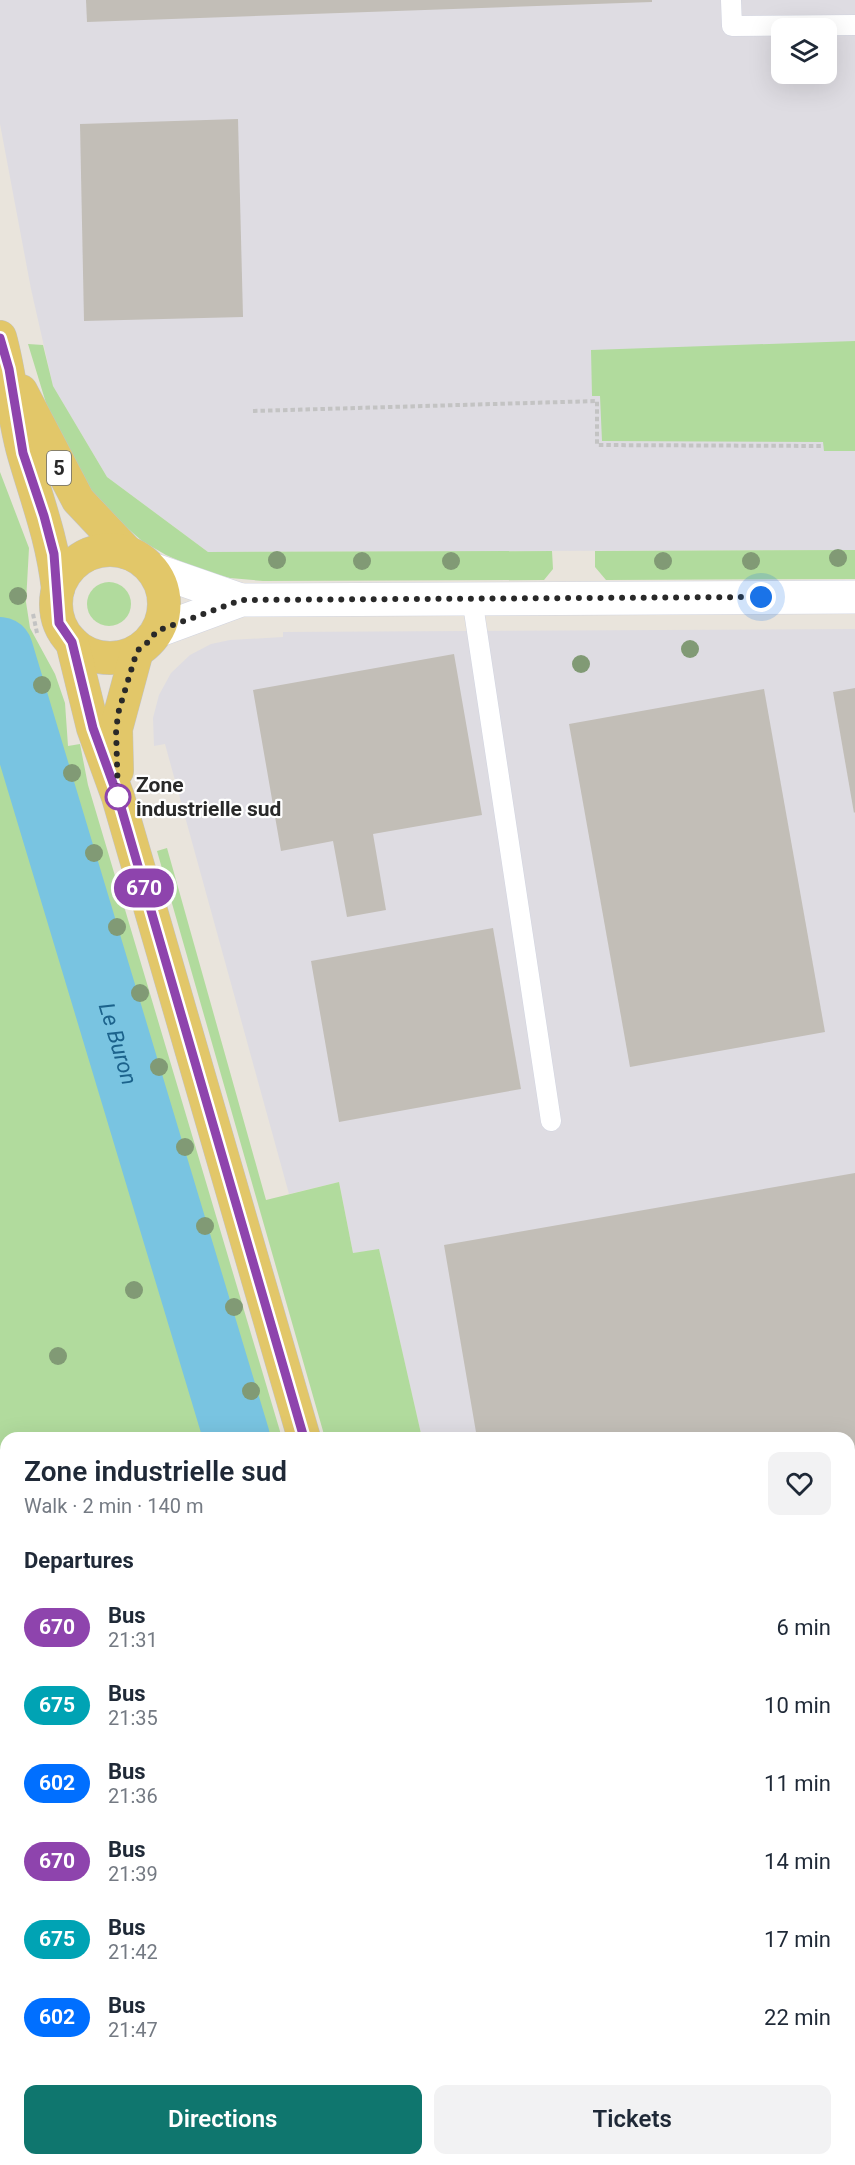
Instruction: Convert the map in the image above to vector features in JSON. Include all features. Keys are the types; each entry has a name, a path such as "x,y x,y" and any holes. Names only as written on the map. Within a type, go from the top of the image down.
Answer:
{"main road":[{"name":"5","path":"0,337 9,369 23,453 54,554 58,589"},
{"name":"5","path":"9,369 78,500 140,561"},
{"path":"118,797 116,729 147,641 162,619 164,599 159,580 140,561 107,550 86,555 69,570 58,589 56,600 59,623 72,642 93,728 118,797 302,1432"},
{"path":"72,642 96,657 110,658 147,641"}],"street":[{"path":"140,561 241,600 855,597"},
{"path":"147,641 241,600"}],"lane":[{"path":"731,0 732,26 855,25"},
{"path":"472,598 551,1121"}],"path":[{"path":"253,411 597,401 597,445 822,446"}],"shaded area":[{"path":"0,0 855,0 855,550 208,552 107,477 53,386 31,289 0,124"},
{"path":"855,629 855,1432 421,1432 379,1250 353,1253 339,1182 289,1194 165,744 154,746 153,718 159,695 171,673 190,655 211,644 230,640 283,637 283,632"}],"green space":[{"path":"855,341 855,451 824,451 823,442 602,441 600,396 592,396 591,350"},
{"path":"28,344 43,345 53,386 107,477 208,552 552,551 553,569 544,580 263,581 230,578 200,570 142,541 99,503 53,426"},
{"path":"0,472 29,548 26,602 30,628 55,674 65,703 68,746 80,744 88,785 280,1432 0,1432"},
{"path":"855,550 855,579 606,580 595,567 595,551"},
{"path":"109,582 124,589 131,604 124,619 109,626 94,619 87,604 94,589"},
{"path":"167,848 266,1200 339,1182 353,1253 379,1249 421,1432 323,1432 157,851"}],"building":[{"path":"86,0 652,0 652,2 87,22"},
{"path":"238,119 243,317 84,321 80,124"},
{"path":"454,654 482,815 373,834 386,910 347,917 333,841 281,851 253,690"},
{"path":"855,688 855,812 854,813 833,692"},
{"path":"764,689 825,1032 630,1067 569,724"},
{"path":"493,928 521,1089 339,1122 311,961"},
{"path":"855,1173 855,1432 476,1432 444,1245"}],"waterway":[{"name":"Le Buron","path":"0,650 235,1432"}],"bus line":[{"name":"670","path":"0,338 9,369 23,453 54,554 59,623 72,642 93,728 118,797 302,1432"}],"place":[{"name":"Zone industrielle sud","path":"118,797"}],"route":[{"path":"118,797 116,729 119,710 137,651 157,631 241,600 761,597"}]}
